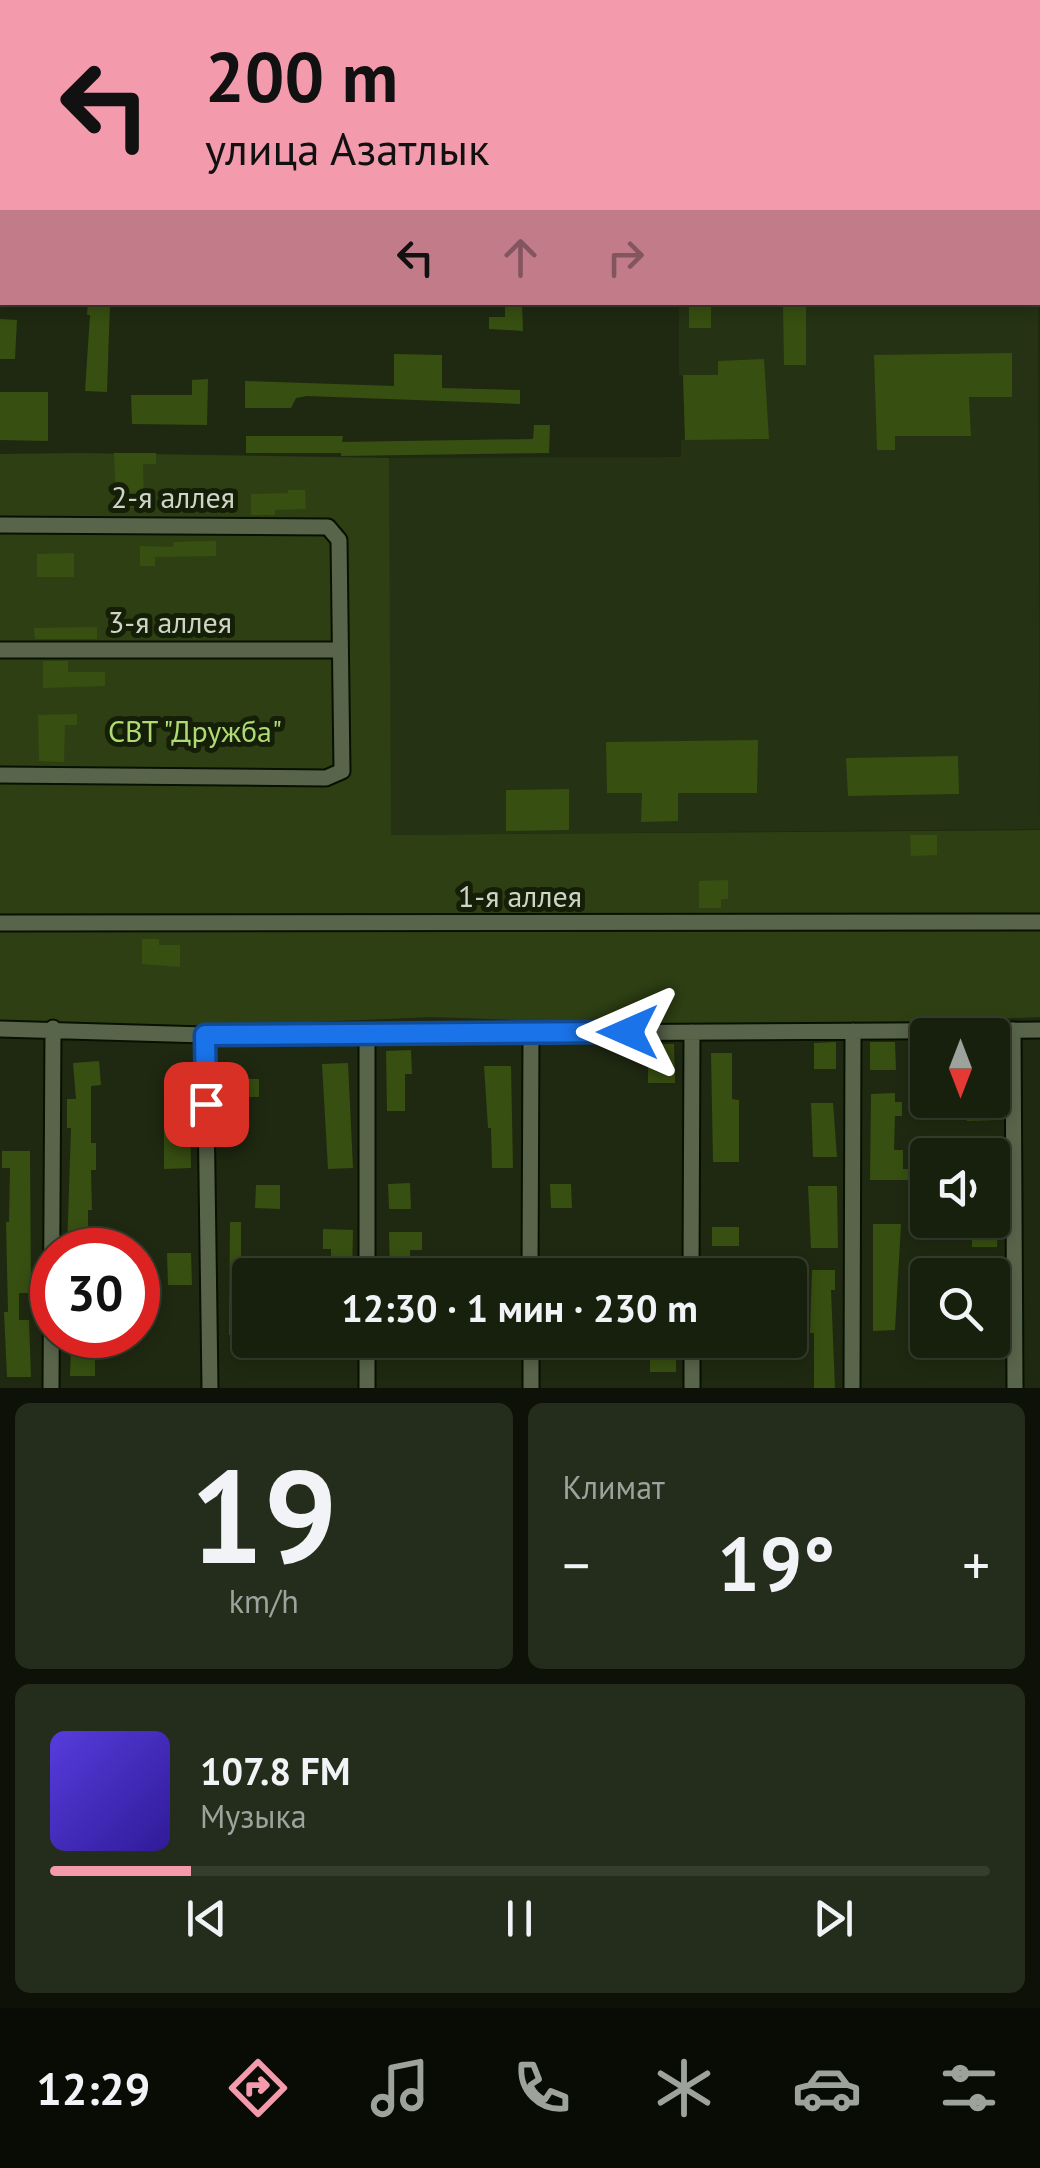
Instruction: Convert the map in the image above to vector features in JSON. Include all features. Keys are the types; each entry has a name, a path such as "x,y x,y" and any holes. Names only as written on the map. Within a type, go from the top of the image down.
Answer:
{"street":[{"name":"2-я аллея","path":"0,525 328,527 339,540 339,650"},
{"name":"3-я аллея","path":"0,650 339,650"},
{"path":"0,775 326,778 342,771 339,650"},
{"name":"1-я аллея","path":"0,924 1040,922"},
{"path":"51,1388 53,1028"},
{"path":"0,1029 205,1035 1040,1030"},
{"path":"1013,1030 1015,1388"},
{"path":"852,1388 853,1031"},
{"path":"691,1258 692,1032"},
{"path":"530,1258 531,1033"},
{"path":"366,1034 368,1258"},
{"path":"205,1035 210,1388"},
{"path":"368,1358 368,1388"},
{"path":"531,1358 531,1388"},
{"path":"692,1358 692,1388"}],"shaded area":[{"path":"679,305 1038,305 1040,829 390,835 389,458 681,457 681,440 685,439 683,376 679,375"}],"green space":[{"name":"СВТ \"Дружба\"","path":"0,454 389,458 391,835 1040,830 1040,1017 910,1018 910,1022 863,1024 662,1025 431,1017 197,1027 0,1023"}],"building":[{"path":"88,305 110,305 107,392 85,391"},
{"path":"505,305 522,305 523,331 489,329 489,317 505,317"},
{"path":"689,305 711,305 711,328 689,328"},
{"path":"783,305 806,305 806,365 784,365"},
{"path":"0,319 17,320 15,359 0,359"},
{"path":"1012,353 1012,397 969,397 971,436 895,436 895,450 877,450 874,355"},
{"path":"394,354 442,355 442,388 520,390 520,404 307,396 296,398 291,408 245,408 245,381 394,386"},
{"path":"764,359 769,439 685,440 683,375 718,375 718,361"},
{"path":"208,379 207,425 132,424 131,395 192,395 192,380"},
{"path":"0,392 48,392 48,441 0,440"},
{"path":"534,425 550,425 549,453 246,453 246,436 343,436 342,442 533,439"},
{"path":"114,453 156,453 156,464 143,464 144,507 127,508 127,493 116,493"},
{"path":"305,490 306,509 251,515 251,494"},
{"path":"216,541 216,556 155,557 155,566 140,566 140,546 173,547 174,542"},
{"path":"74,553 74,577 37,577 37,554"},
{"path":"97,627 97,639 35,639 34,628"},
{"path":"43,661 68,661 68,672 105,672 105,686 43,688"},
{"path":"77,714 77,725 65,725 64,762 39,761 38,715"},
{"path":"758,740 757,793 678,793 678,821 641,822 642,793 607,793 606,742"},
{"path":"958,756 959,794 848,796 846,758"},
{"path":"569,789 569,830 506,831 506,790"},
{"path":"910,835 937,835 937,855 911,856"},
{"path":"728,880 728,899 721,899 721,908 699,908 699,881"},
{"path":"142,939 159,939 159,945 180,945 180,967 142,964"},
{"path":"836,1042 836,1069 814,1069 814,1043"},
{"path":"870,1042 895,1042 896,1070 870,1070"},
{"path":"648,1044 674,1044 675,1083 648,1083"},
{"path":"411,1050 412,1074 405,1074 405,1111 387,1111 386,1051"},
{"path":"711,1053 732,1053 732,1099 739,1100 739,1162 713,1162"},
{"path":"99,1061 101,1085 91,1086 91,1143 96,1143 96,1170 91,1170 92,1210 88,1210 88,1228 68,1228 71,1128 67,1128 67,1099 76,1099 73,1063"},
{"path":"348,1063 353,1168 328,1169 322,1064"},
{"path":"484,1066 511,1066 513,1168 492,1168"},
{"path":"231,1079 259,1079 259,1097 231,1097"},
{"path":"895,1093 895,1102 902,1102 902,1116 895,1116 894,1150 903,1150 903,1169 910,1169 910,1180 870,1180 871,1094"},
{"path":"811,1103 833,1103 837,1157 813,1157"},
{"path":"164,1110 190,1110 191,1168 164,1169"},
{"path":"967,1118 997,1118 997,1120"},
{"path":"2,1151 30,1151 30,1293 19,1293 19,1320 29,1320 31,1377 7,1377 4,1312 8,1312 6,1222 10,1168 2,1168"},
{"path":"410,1183 411,1209 389,1209 388,1184"},
{"path":"550,1184 571,1184 572,1208 551,1208"},
{"path":"256,1185 280,1185 280,1209 255,1208"},
{"path":"808,1186 837,1186 838,1248 811,1248"},
{"path":"230,1222 241,1222 241,1258 232,1258 229,1335"},
{"path":"873,1224 901,1224 895,1330 873,1331"},
{"path":"712,1227 739,1227 739,1246 712,1246"},
{"path":"323,1229 353,1230 352,1258 331,1258 331,1249 323,1249"},
{"path":"389,1232 422,1232 422,1250 410,1250 410,1258 390,1258"},
{"path":"972,1238 997,1238 997,1247 972,1247"},
{"path":"167,1253 191,1253 192,1285 168,1285"},
{"path":"812,1270 835,1270 835,1290 831,1290 835,1388 814,1388 814,1333 810,1333"},
{"path":"71,1358 95,1358 95,1376 70,1376"},
{"path":"650,1358 676,1358 676,1372 650,1372"}],"route":[{"path":"206,1104 205,1035 628,1032"}]}
